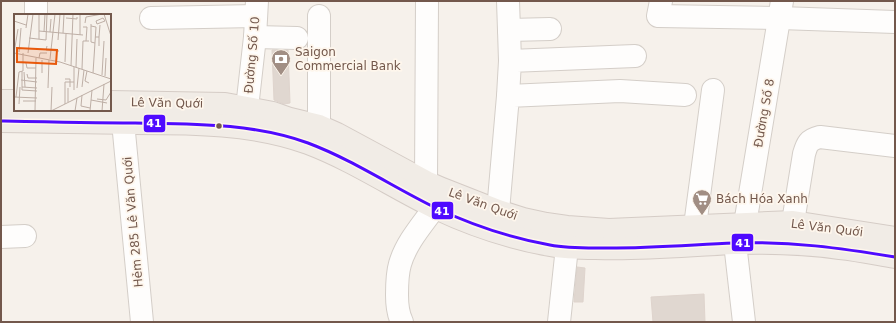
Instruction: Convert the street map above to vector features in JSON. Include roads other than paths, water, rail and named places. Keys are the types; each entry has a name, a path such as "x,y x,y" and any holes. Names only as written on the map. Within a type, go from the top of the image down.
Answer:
{"main road":[{"path":"1,101 14,101"},
{"name":"Lê Văn Quới","path":"111,102 226,104 271,133 307,143 335,154 435,207 495,231 551,246 612,249 734,243 802,244 841,248 895,257"},
{"name":"Lê Văn Quới","path":"1,121 205,124 273,113 318,126 337,134 426,182 442,189 498,211 546,224 609,230 793,222 895,238"}],"street":[{"path":"36,1 36,14"},
{"path":"426,182 427,1"},
{"path":"498,211 510,62 508,1"},
{"path":"661,1 658,16 781,9 895,22"},
{"name":"Đường Số 8","path":"745,224 781,9"},
{"path":"318,16 318,126"},
{"path":"151,18 256,18 296,38"},
{"name":"Đường Số 10","path":"246,118 256,18"},
{"path":"509,30 550,29"},
{"path":"510,62 635,56"},
{"path":"695,226 713,90"},
{"path":"508,96 620,91 685,95"},
{"name":"Hẻm 285 Lê Văn Quới","path":"123,122 142,322"},
{"path":"793,222 804,154 809,142 820,138 895,146"},
{"path":"402,322 397,301 399,265 406,250 435,207"},
{"path":"1,237 25,236"},
{"path":"734,243 744,322"},
{"path":"560,322 567,247"}],"place":[{"name":"Saigon Commercial Bank","path":"281,76"},
{"name":"Bách Hóa Xanh","path":"702,216"}]}
